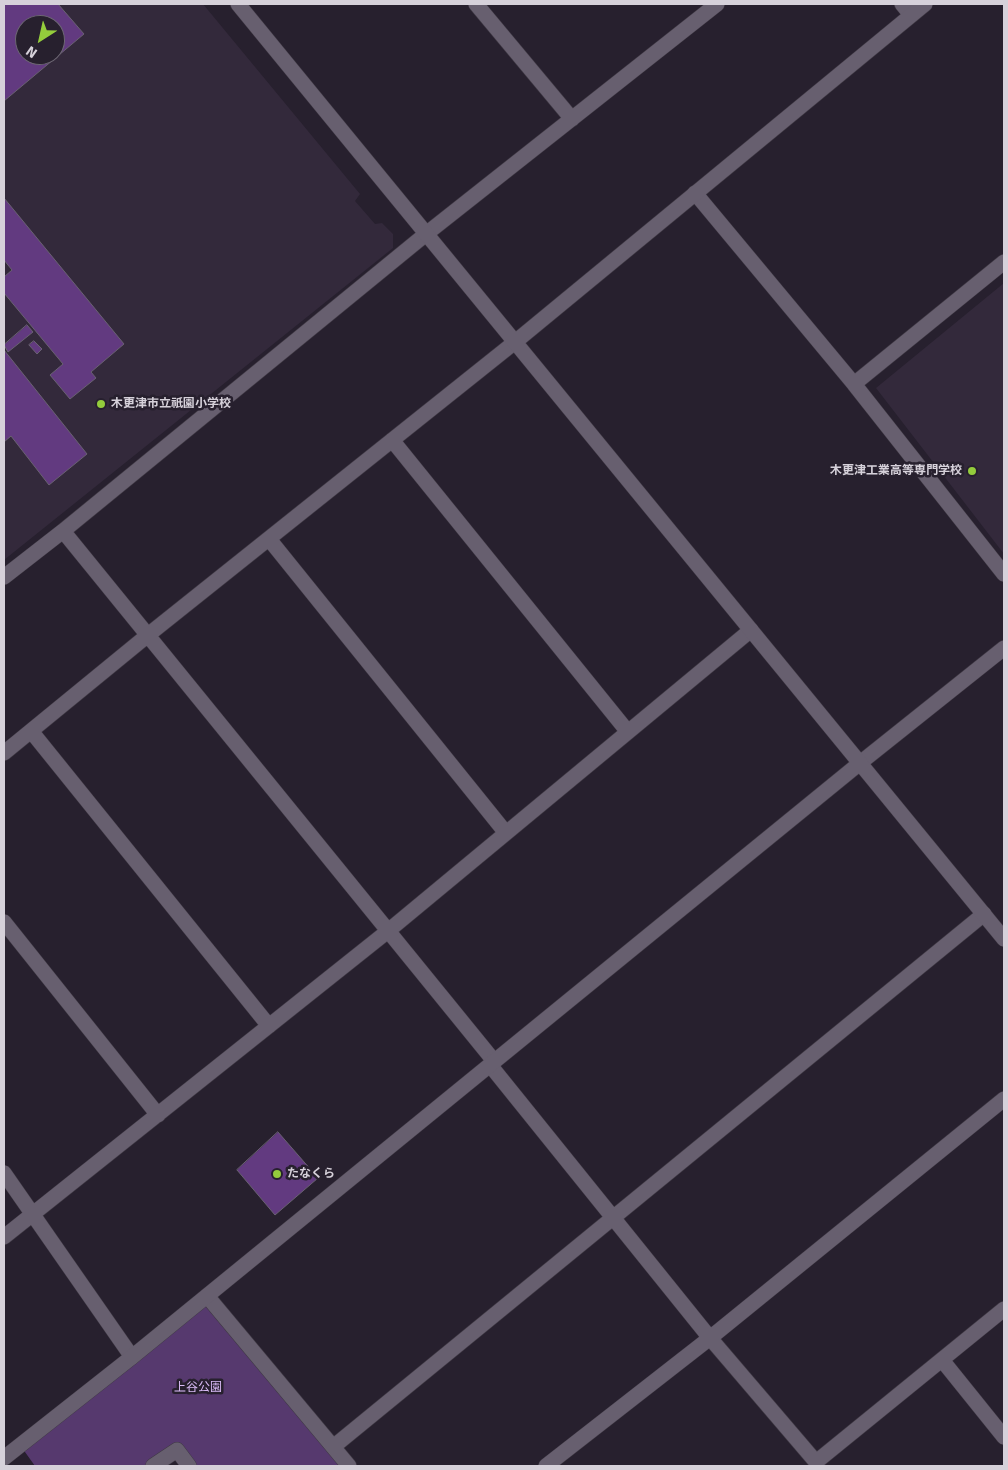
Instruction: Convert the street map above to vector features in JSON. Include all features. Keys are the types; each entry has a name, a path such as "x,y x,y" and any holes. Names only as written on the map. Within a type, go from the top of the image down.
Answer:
{"street":[{"path":"238,4 1004,939"},
{"path":"476,4 572,119"},
{"path":"4,577 63,531 426,234 572,119 701,9 717,4"},
{"path":"4,753 148,635 515,342 695,193 906,9 925,4"},
{"path":"695,193 854,384 1004,574"},
{"path":"854,384 1004,262"},
{"path":"392,440 628,732"},
{"path":"63,531 388,931 612,1217 816,1464 1004,1309"},
{"path":"269,539 506,833"},
{"path":"4,1237 388,931 751,630"},
{"path":"4,1458 132,1358 860,763 1004,648"},
{"path":"31,731 269,1026"},
{"path":"332,1447 984,914"},
{"path":"4,922 158,1114"},
{"path":"546,1466 710,1338 1004,1099"},
{"path":"4,1173 132,1358"},
{"path":"207,1296 349,1466"},
{"path":"942,1360 1004,1437"},
{"path":"152,1466 177,1450 189,1466"}],"shaded area":[{"name":"木更津市立祇園小学校","path":"4,4 203,4 360,194 355,201 375,224 382,223 393,234 393,248 4,560"},
{"name":"木更津工業高等専門学校","path":"1004,283 1004,554 876,388"}],"green space":[{"name":"上谷公園","path":"207,1296 349,1466 189,1466 177,1450 153,1466 35,1466 20,1445"}],"building":[{"path":"4,4 58,4 84,34 65,50 65,15 15,15 15,65 47,65 4,101"},
{"path":"4,198 124,344 91,372 96,378 70,399 50,375 63,364 4,293 4,277 12,270 4,260"},
{"path":"27,325 33,332 8,352 4,345"},
{"path":"34,341 42,349 37,354 29,345"},
{"path":"4,350 87,454 49,485 11,436 4,442"},
{"name":"たなくら","path":"278,1132 318,1178 275,1215 237,1170"}],"place":[{"name":"木更津市立祇園小学校","path":"101,404"},
{"name":"木更津工業高等専門学校","path":"972,471"},
{"name":"たなくら","path":"277,1174"}]}
